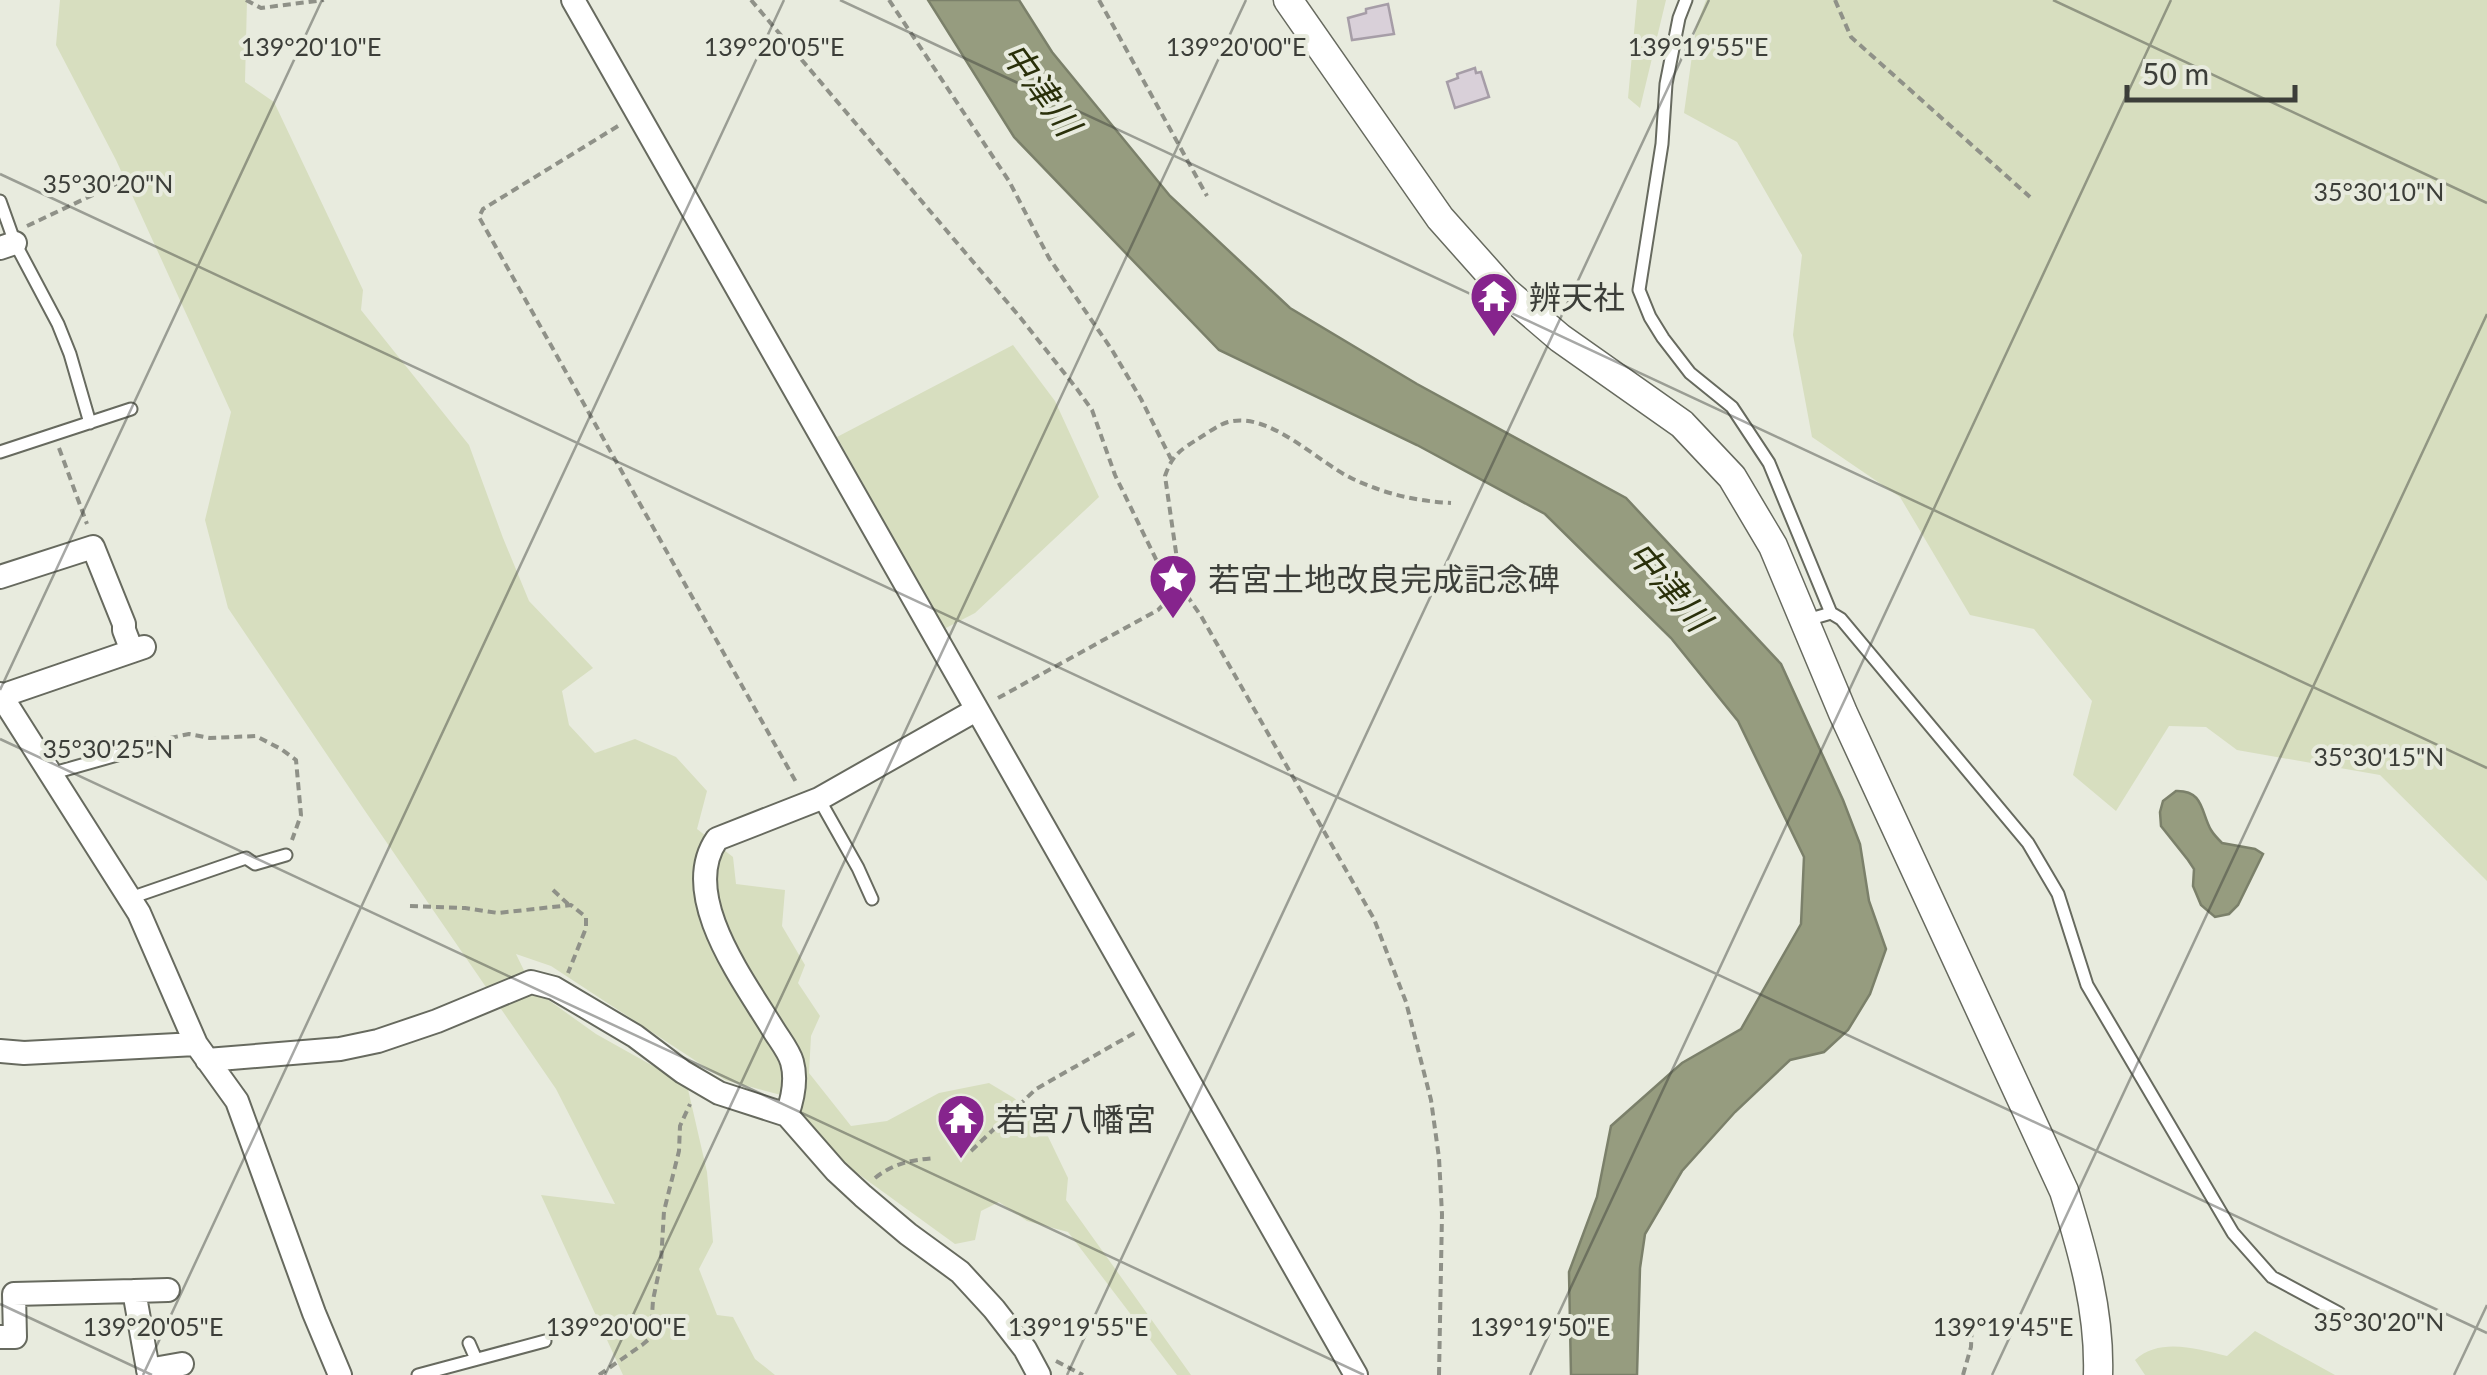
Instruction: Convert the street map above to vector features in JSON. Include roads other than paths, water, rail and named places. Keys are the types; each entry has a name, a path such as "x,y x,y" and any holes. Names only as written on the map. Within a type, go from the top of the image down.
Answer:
{"street":[{"path":"572,0 1356,1375"},
{"path":"1288,0 1440,218 1505,291 1560,338 1682,424 1732,477 1818,617 1843,713 2064,1191 2084,1258 2100,1340 2098,1375"},
{"path":"16,577 93,546 124,630 140,648 2,696 139,914 202,1052 237,1101 340,1375"},
{"path":"787,1115 794,1095 792,1061 719,937 708,904 706,860 717,839 813,802 976,710"},
{"path":"0,1051 340,1050 438,1021 531,982 561,992 636,1036 709,1088 787,1115 858,1191 960,1272 1025,1349 1039,1375"},
{"path":"0,1338 14,1337 14,1294 168,1290"},
{"path":"134,1291 148,1372 182,1364"}],"lane":[{"path":"1686,0 1666,84 1662,144 1639,290 1650,317 1690,373 1732,407 1770,463 1818,617 1841,619 2028,843 2058,894 2087,985 2233,1232 2272,1278 2339,1313"},
{"path":"0,201 9,241 64,339 90,423"},
{"path":"0,452 131,409"},
{"path":"50,774 156,744"},
{"path":"813,802 858,868 872,899"},
{"path":"131,902 139,895 246,858 256,864 286,855"},
{"path":"418,1375 546,1341"},
{"path":"469,1343 476,1360"}],"water":[{"name":"中津川","path":"928,0 1019,0 1052,52 1170,196 1290,308 1417,384 1626,498 1781,664 1860,844 1869,901 1886,949 1870,994 1848,1030 1824,1052 1790,1060 1735,1112 1682,1171 1645,1234 1640,1268 1637,1375 1571,1375 1569,1272 1597,1197 1611,1126 1682,1063 1741,1029 1801,924 1804,857 1738,721 1671,638 1545,514 1417,445 1219,350 1014,137"},
{"path":"2176,791 2197,798 2211,830 2222,843 2263,854 2238,905 2229,914 2215,917 2201,905 2193,886 2194,869 2161,826 2163,801"}],"place":[{"name":"辨天社","path":"1494,338"},
{"name":"若宮土地改良完成記念碑","path":"1173,620"},
{"name":"若宮八幡宮","path":"961,1160"}]}
